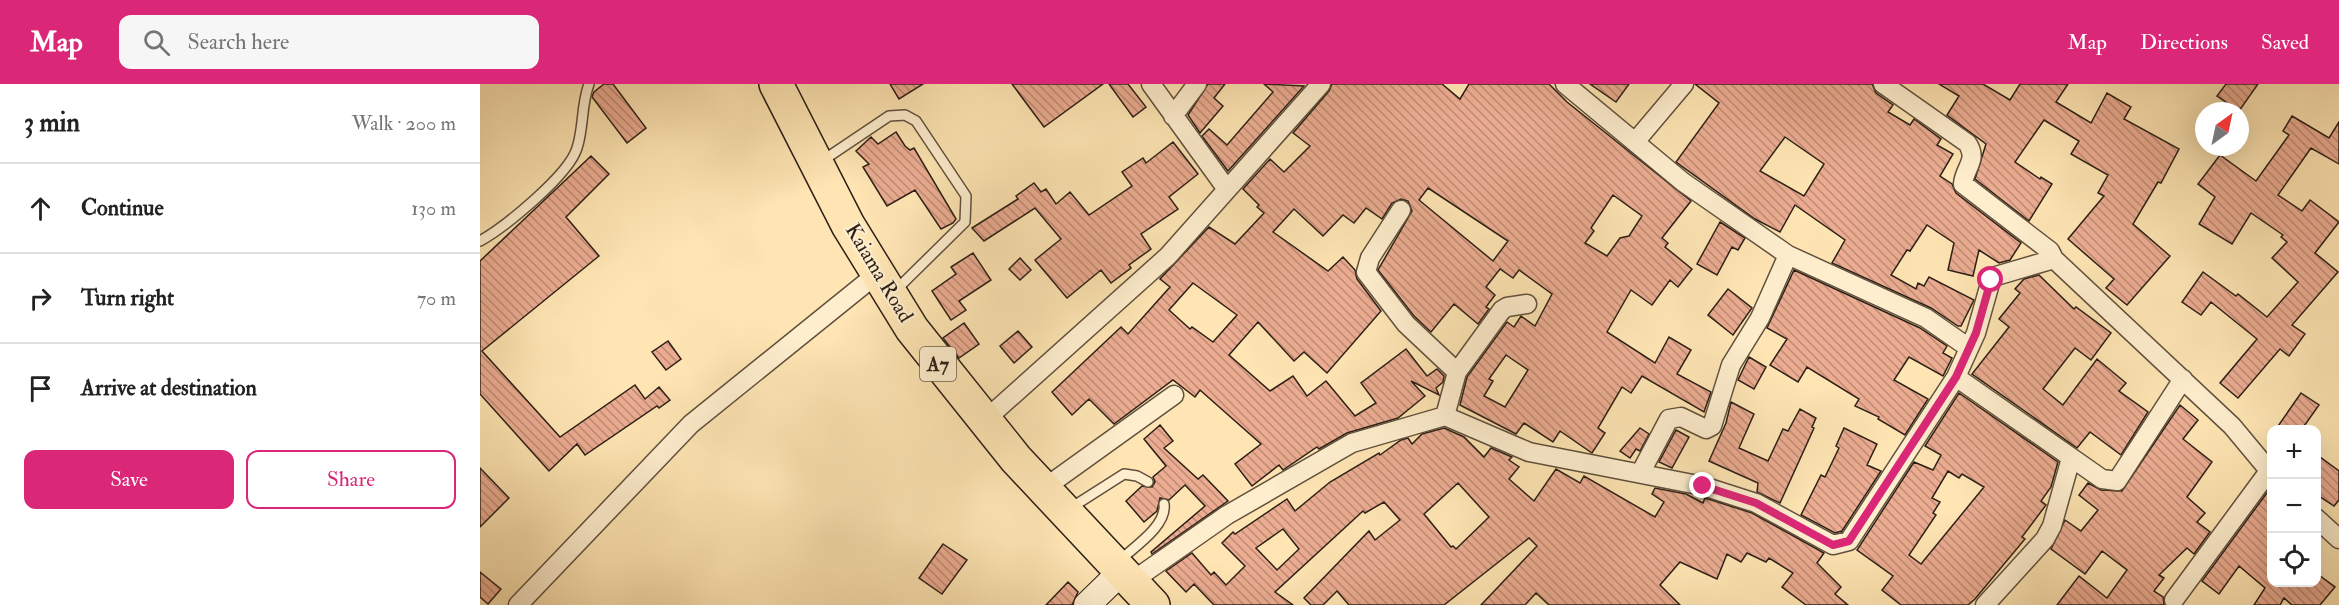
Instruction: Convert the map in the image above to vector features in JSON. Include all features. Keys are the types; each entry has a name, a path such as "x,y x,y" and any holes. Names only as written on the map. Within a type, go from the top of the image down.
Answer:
{"highway":[{"name":"Kaiama Road","path":"761,84 815,192 879,289 984,421 1054,500 1120,586"},
{"name":"Kaiama Road","path":"776,84 879,289 915,353 983,441 1120,586 1153,605"}],"street":[{"path":"1151,84 1227,188"},
{"path":"1173,116 1197,84"},
{"path":"984,421 1168,256 1321,84"},
{"path":"1565,84 1683,182 1788,255 1926,318 1969,348"},
{"path":"1635,142 1684,84"},
{"path":"1883,84 1967,143 1972,150 1972,163 1963,184 2050,251 2054,260 2232,426 2267,468"},
{"path":"1401,210 1370,258 1366,272 1406,324 1457,372"},
{"path":"1641,472 1669,419 1682,417 1706,429 1712,426 1731,365 1760,318 1788,255"},
{"path":"1087,605 1120,586 1227,515 1352,443 1445,416 1529,452 1641,472 1703,486 1756,503 1833,545 1841,545 1849,541 1956,377 1969,348 1991,280 1996,276 2054,260"},
{"path":"518,605 691,424 879,289"},
{"path":"1445,416 1457,372 1502,310 1527,304"},
{"path":"1956,377 2102,479 2117,481 2183,379"},
{"path":"1054,500 1174,395"},
{"path":"1985,605 2045,539 2052,526 2071,458"},
{"path":"2174,600 2267,476"},
{"path":"2321,522 2339,538"}],"lane":[{"path":"480,241 499,230 564,171 577,149 583,104 590,84"},
{"path":"818,164 889,116 905,115 916,122 966,196 965,222 879,289"},
{"path":"1054,500 1124,474 1137,476 1148,482"},
{"path":"1120,586 1165,512 1164,504"}],"building":[{"path":"604,84 613,84 646,128 627,143 592,97 594,92"},
{"path":"890,84 923,84 899,99"},
{"path":"1012,84 1103,84 1044,127"},
{"path":"1109,84 1128,84 1146,107 1133,117"},
{"path":"1208,84 1225,84 1214,98 1223,106 1200,133 1188,115"},
{"path":"1264,84 1304,86 1228,171 1202,136 1209,129 1227,145 1273,92"},
{"path":"1332,84 1442,84 1460,99 1469,84 1549,84 1567,102 1691,201 1662,238 1668,243 1665,247 1692,269 1678,287 1670,280 1652,305 1631,290 1607,332 1655,363 1669,337 1691,350 1677,374 1711,392 1704,412 1642,376 1631,393 1622,387 1598,428 1605,433 1592,453 1560,431 1553,442 1524,423 1516,434 1460,405 1467,377 1507,322 1514,327 1521,316 1535,326 1552,294 1519,270 1513,278 1500,269 1486,287 1495,295 1486,307 1489,309 1478,324 1454,304 1431,332 1414,316 1378,270 1412,211 1408,201 1401,199 1392,203 1382,219 1366,208 1354,223 1343,215 1323,236 1294,209 1273,232 1328,271 1343,257 1355,270 1357,279 1381,311 1327,373 1304,352 1294,361 1258,322 1229,355 1270,391 1293,376 1307,396 1326,381 1355,416 1376,403 1361,383 1406,349 1427,376 1437,369 1444,376 1443,382 1436,388 1439,395 1411,381 1425,396 1398,418 1347,433 1319,449 1317,447 1283,470 1279,465 1252,486 1235,464 1261,444 1200,390 1195,397 1173,380 1114,424 1089,399 1072,415 1052,392 1121,327 1128,334 1170,287 1160,279 1209,227 1235,244 1264,213 1243,189 1270,159 1284,172 1310,146 1293,133 1329,91","holes":["1428,188 1508,241 1493,261 1419,200","1613,195 1642,216 1629,236 1620,238 1607,256 1585,243 1594,231 1591,228","1193,283 1237,315 1213,342 1192,327 1190,329 1169,310","1506,355 1528,370 1505,407 1484,396 1493,381 1489,379"]},
{"path":"1590,84 1629,84 1616,102"},
{"path":"1695,84 1872,84 1876,93 1893,105 1888,112 1910,125 1914,119 1941,139 1937,145 1953,154 1940,176 1952,184 1956,193 2021,243 2010,260 1999,263 1979,250 1973,276 1948,270 1954,243 1927,225 1910,251 1907,250 1891,275 1916,289 1918,283 1924,286 1929,277 1974,300 1961,326 1958,326 1931,308 1832,263 1845,240 1795,205 1780,232 1755,219 1676,162 1719,103","holes":["1785,137 1824,164 1804,196 1760,171"]},
{"path":"1939,84 1983,84 2010,100 2020,84 2068,84 2056,102 2091,123 2107,93 2131,107 2124,119 2179,149 2161,183 2158,182 2133,224 2170,256 2127,305 2106,288 2114,279 2068,239 2104,196 2098,193 2108,175 2071,154 2079,141 2044,120 2015,162 2040,179 2041,177 2052,184 2029,221 1975,179 1986,144 1947,115 1959,96"},
{"path":"2226,84 2258,84 2245,102 2226,102 2217,96"},
{"path":"2292,116 2329,138 2339,122 2339,164 2311,148 2278,195 2302,211 2310,200 2339,222 2315,253 2338,272 2292,325 2305,334 2289,356 2280,349 2238,398 2220,383 2257,339 2211,302 2201,315 2182,302 2203,272 2236,296 2238,294 2267,317 2298,282 2272,258 2287,242 2281,237 2283,235 2251,213 2232,244 2199,224 2215,197 2198,184 2219,156 2256,181 2289,135 2283,131"},
{"path":"896,132 905,146 910,150 914,148 956,219 953,223 941,229 915,190 887,206 863,167 869,164 856,151 871,137 878,144"},
{"path":"1173,142 1198,174 1169,197 1178,209 1141,234 1151,249 1129,265 1131,268 1111,283 1101,270 1067,298 1035,260 1061,239 1035,208 984,241 972,228 1018,199 1016,196 1034,183 1041,192 1046,189 1056,204 1070,192 1089,215 1132,186 1122,172 1143,158 1146,163"},
{"path":"591,156 609,174 566,217 599,256 482,351 560,437 635,385 645,399 659,387 670,400 659,408 657,406 585,455 577,444 549,471 480,394 480,261"},
{"path":"1720,222 1745,238 1738,250 1732,247 1717,275 1697,264"},
{"path":"973,253 991,280 959,301 966,310 951,320 932,291 956,274 951,267"},
{"path":"1020,258 1031,270 1020,280 1009,269"},
{"path":"1794,270 1920,328 1947,346 1943,353 1952,358 1943,376 1909,357 1894,380 1928,399 1905,435 1878,419 1879,417 1855,406 1859,399 1807,367 1798,382 1770,365 1787,339 1767,328"},
{"path":"2039,275 2074,309 2076,307 2111,333 2091,360 2075,348 2043,389 2063,405 2097,359 2126,383 2119,391 2148,412 2121,455 2090,432 2077,448 1972,374 2009,327 1999,319 2020,293 2015,289 2024,279"},
{"path":"1728,289 1752,308 1733,335 1708,315"},
{"path":"964,323 979,344 959,358 943,338"},
{"path":"1018,331 1032,347 1014,363 1000,346"},
{"path":"668,341 681,359 666,370 652,352"},
{"path":"1749,357 1766,367 1754,389 1738,380"},
{"path":"1959,393 2058,462 2051,487 2041,501 2046,505 2022,537 2025,539 1968,605 1901,605 1882,590 1893,576 1857,550 1914,462 1933,470 1941,455 1925,446","holes":["1948,471 1959,478 1962,474 1984,487 1921,564 1909,555 1936,515 1933,513 1940,502 1932,498"]},
{"path":"2301,393 2319,405 2305,425 2279,425"},
{"path":"1731,402 1754,414 1739,448 1768,461 1783,429 1788,431 1800,409 1816,418 1812,427 1814,428 1780,503 1757,492 1758,483 1709,461 1726,423"},
{"path":"2180,405 2198,420 2183,439 2212,462 2187,497 2205,513 2197,522 2210,532 2194,554 2187,548 2159,575 2164,578 2154,591 2163,597 2164,605 2057,605 2079,576 2107,598 2127,570 2102,551 2085,574 2051,549 2065,520 2081,531 2098,510 2079,495 2088,483 2101,490 2122,491"},
{"path":"1160,425 1173,441 1164,448 1198,479 1203,475 1228,501 1152,554 1151,552 1205,506 1185,485 1169,500 1160,498 1157,511 1144,522 1126,501 1142,486 1152,487 1155,482 1153,477 1166,466 1144,439"},
{"path":"1444,428 1464,437 1484,457 1491,448 1512,457 1509,460 1519,467 1509,479 1534,501 1556,469 1580,483 1584,476 1655,517 1664,502 1652,494 1655,488 1686,494 1703,503 1705,498 1752,513 1824,553 1817,563 1841,587 1835,594 1848,605 1806,605 1782,587 1793,573 1769,558 1766,562 1747,553 1741,562 1727,554 1717,579 1680,562 1660,585 1680,605 1549,605 1536,593 1525,605 1481,605 1537,546 1529,538 1444,605 1349,605 1337,591 1323,605 1311,605 1304,598 1369,531 1375,540 1400,520 1384,502 1365,513 1363,511 1275,592 1293,605 1214,605 1194,584 1186,592 1166,571 1192,553 1211,575 1214,572 1226,585 1245,566 1222,543 1233,532 1235,534 1287,499 1295,511 1330,482 1379,453 1380,455 1401,440 1408,438 1412,444 1422,434","holes":["1458,483 1489,517 1456,549 1451,547 1424,514","1283,529 1299,549 1277,570 1256,548"]},
{"path":"1640,428 1649,434 1640,451 1636,449 1630,458 1620,451"},
{"path":"1844,428 1877,444 1867,465 1881,471 1842,531 1835,533 1801,515 1821,475 1825,477 1839,448 1836,446"},
{"path":"1676,430 1689,437 1672,468 1659,462"},
{"path":"2321,458 2339,471 2339,500 2334,506 2321,497"},
{"path":"480,468 509,498 480,527"},
{"path":"2267,493 2267,587 2321,587 2321,577 2335,587 2320,605 2292,605 2284,598 2280,605 2254,605 2265,588 2239,566 2219,594 2202,581"},
{"path":"943,544 967,560 942,594 919,578"},
{"path":"480,572 501,589 488,604 480,597"},
{"path":"1068,582 1078,592 1072,605 1046,605"}],"route":[{"path":"1703,486 1756,503 1833,545 1841,545 1849,541 1956,377 1976,333 1991,280"}]}
